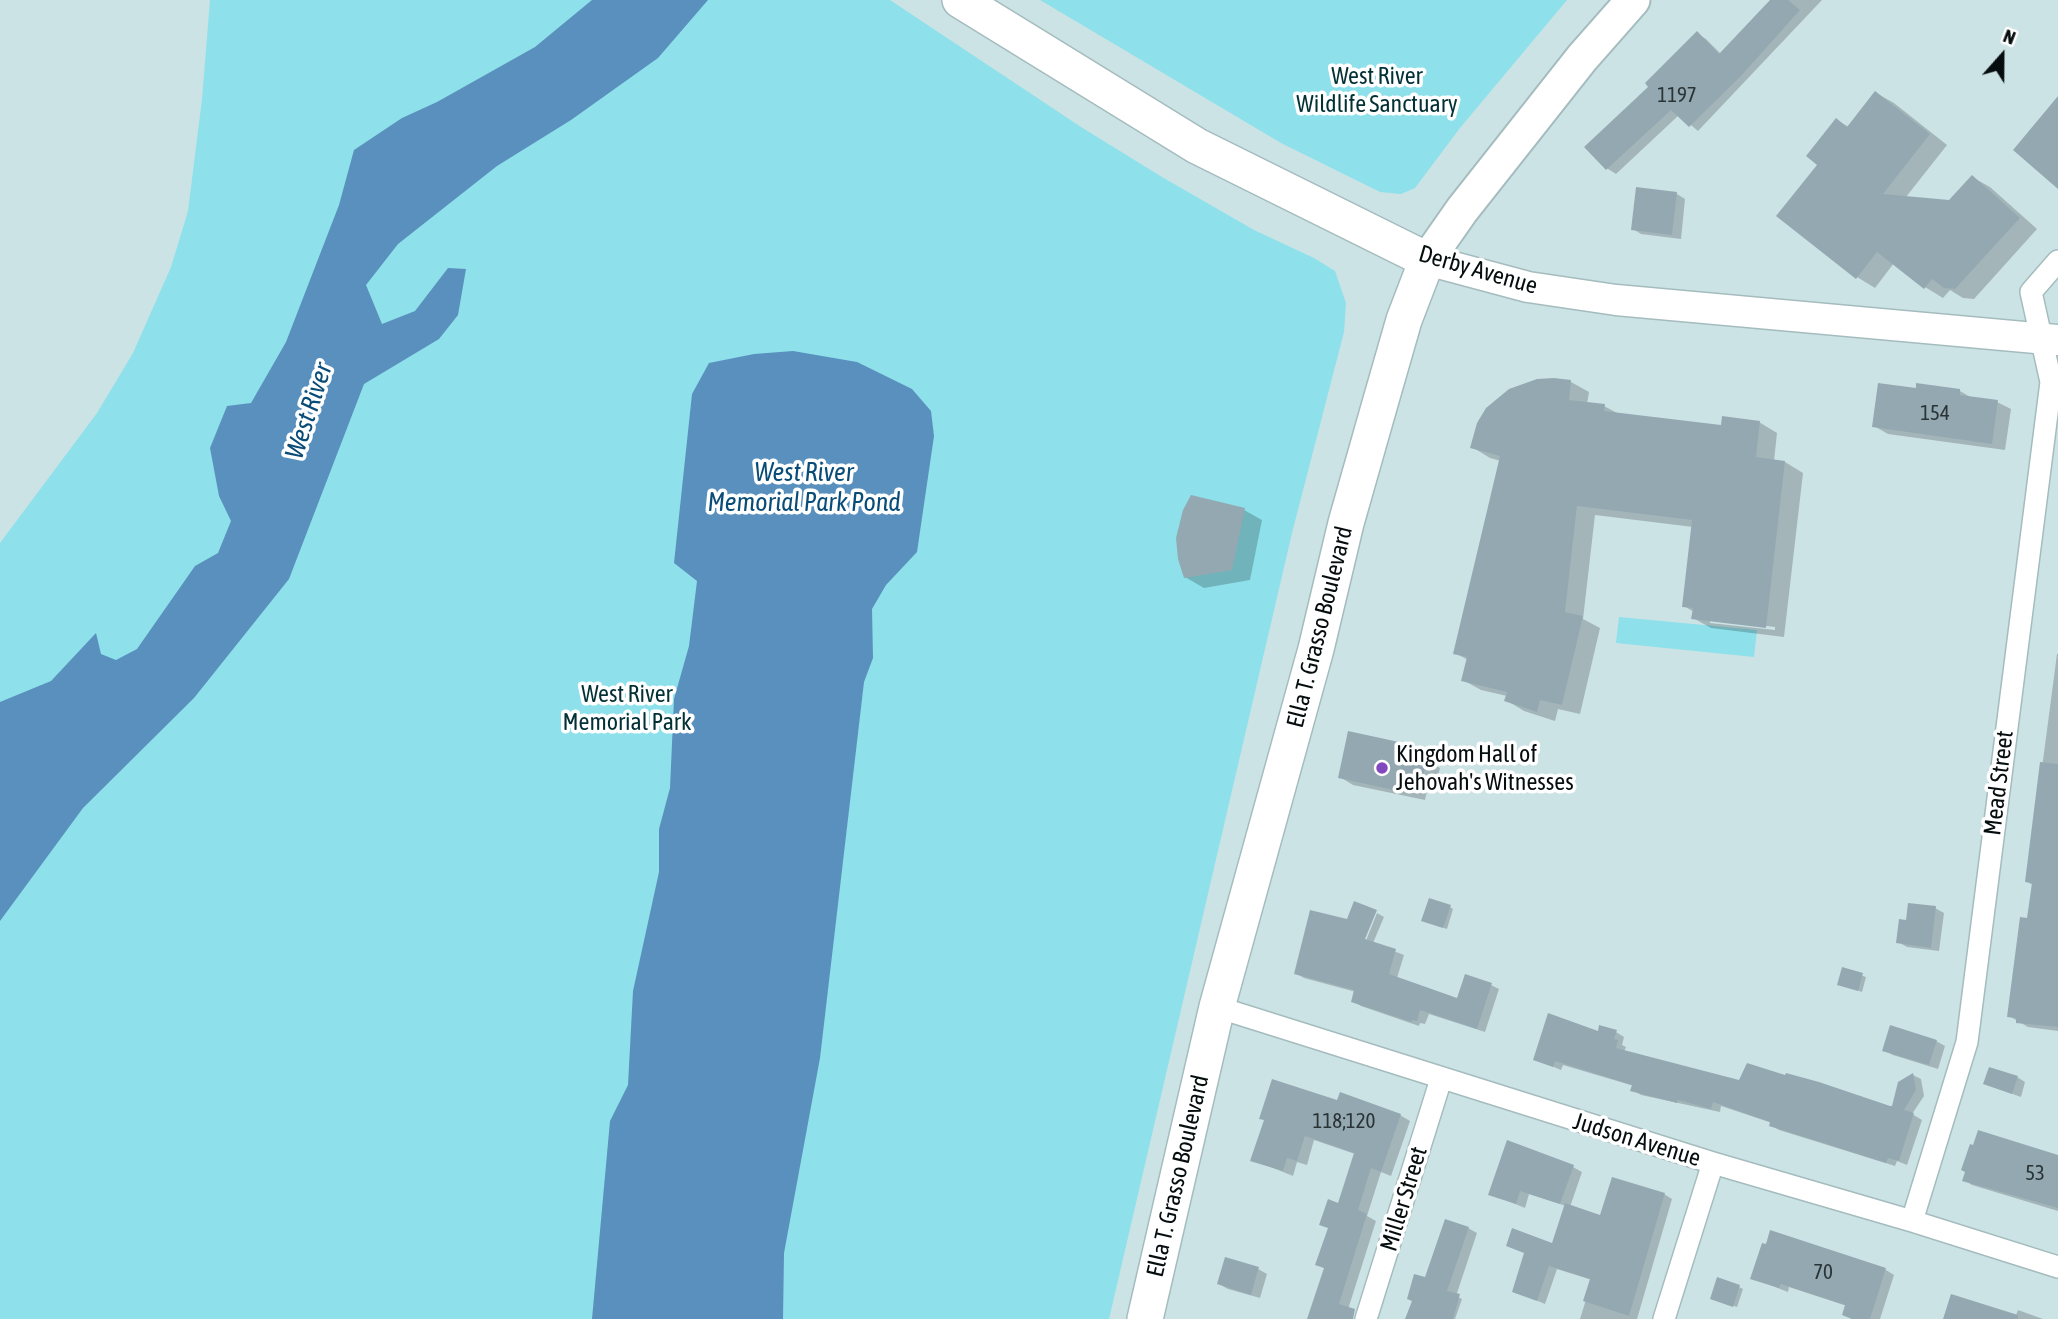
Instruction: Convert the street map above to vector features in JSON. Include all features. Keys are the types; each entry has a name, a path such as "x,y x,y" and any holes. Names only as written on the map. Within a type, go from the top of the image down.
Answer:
{"highway":[{"name":"Derby Avenue","path":"960,0 1197,146 1427,260"},
{"name":"Ella T. Grasso Boulevard","path":"1145,1319 1217,1007 1316,649 1346,523 1378,407 1404,320 1427,260"}],"main road":[{"name":"Ella T. Grasso Boulevard","path":"1427,260 1462,210 1564,79 1633,0"},
{"name":"Derby Avenue","path":"1427,260 1528,287 1616,300 2050,340"}],"street":[{"name":"Mead Street","path":"1912,1221 1966,1042 2051,382 2050,340 2031,292 2058,261"},
{"name":"Judson Avenue","path":"1217,1007 1441,1079 2058,1267"},
{"name":"Miller Street","path":"1366,1319 1441,1079"},
{"path":"1664,1319 1713,1163"}],"green space":[{"name":"West River Memorial Park","path":"210,0 890,0 1081,127 1162,177 1254,230 1314,258 1335,271 1346,303 1344,332 1292,533 1109,1319 0,1319 0,543 97,413 133,353 171,267 188,211 202,99"},
{"name":"West River Wildlife Sanctuary","path":"1040,0 1567,0 1460,128 1415,188 1401,194 1380,192 1281,143"},
{"path":"1619,617 1757,630 1754,657 1616,643"}],"water":[{"name":"West River","path":"592,0 708,0 658,58 571,120 497,166 398,244 366,285 382,324 415,311 448,268 466,269 458,315 439,339 364,384 289,579 194,698 83,808 0,921 0,702 51,681 96,633 101,654 116,660 137,649 195,566 218,553 231,521 219,496 210,448 227,406 251,403 286,342 339,205 354,150 402,118 437,102 535,47"},
{"name":"West River Memorial Park Pond","path":"793,351 857,362 912,389 931,411 934,436 917,552 886,585 872,609 873,658 864,682 820,1058 784,1253 783,1319 592,1319 610,1121 628,1085 633,991 659,872 659,829 670,788 674,699 689,646 697,581 674,563 692,394 709,363 754,354"}],"building":[{"path":"1770,0 1788,0 1800,10 1741,76 1689,127 1671,110 1606,170 1584,147 1648,87 1645,83 1697,31 1719,54"},
{"path":"1875,91 1930,134 1883,194 1949,200 1972,175 2020,218 1955,289 1944,288 1932,279 1924,289 1877,252 1856,279 1776,216 1817,165 1806,156 1836,118 1847,127"},
{"path":"2058,96 2058,189 2013,150"},
{"path":"1636,187 1677,192 1672,235 1631,230"},
{"path":"1537,379 1571,380 1569,400 1605,404 1604,411 1721,425 1722,416 1760,421 1756,457 1785,461 1766,628 1691,619 1693,608 1682,607 1692,520 1577,506 1565,612 1583,616 1562,705 1540,700 1537,712 1504,701 1507,692 1461,681 1467,657 1453,654 1500,456 1470,448 1477,423 1486,408 1509,389"},
{"path":"1878,383 1916,388 1916,383 1960,389 1960,395 1998,400 1992,444 1872,427"},
{"path":"1191,495 1245,508 1232,570 1184,578 1178,559 1176,538 1183,510"},
{"name":"Kingdom Hall of Jehovah's Witnesses","path":"1348,731 1422,747 1420,757 1427,758 1421,786 1414,785 1412,794 1338,778"},
{"path":"2040,762 2058,764 2058,1027 2016,1023 2016,1018 2007,1017 2020,917 2027,918 2032,883 2025,882"},
{"path":"1429,898 1451,905 1443,928 1421,921"},
{"path":"1354,901 1377,910 1365,939 1396,949 1389,974 1457,998 1465,974 1492,983 1477,1029 1420,1010 1417,1021 1411,1022 1351,1002 1354,990 1294,974 1310,910 1347,919"},
{"path":"1908,903 1936,906 1931,948 1896,943 1899,919 1906,920"},
{"path":"1842,967 1863,973 1858,991 1837,985"},
{"path":"1548,1013 1598,1031 1599,1025 1617,1030 1614,1039 1618,1040 1616,1048 1739,1080 1747,1063 1819,1082 1890,1106 1898,1082 1913,1073 1916,1090 1904,1110 1914,1113 1899,1161 1888,1158 1886,1163 1769,1126 1770,1122 1713,1102 1711,1109 1678,1100 1677,1103 1630,1091 1632,1085 1555,1061 1553,1067 1533,1060"},
{"path":"1890,1025 1937,1040 1929,1065 1882,1051"},
{"path":"1989,1067 2018,1076 2012,1094 1983,1084"},
{"path":"1272,1079 1337,1100 1340,1092 1401,1114 1381,1172 1371,1168 1358,1210 1367,1214 1339,1304 1355,1309 1353,1319 1307,1319 1324,1268 1315,1265 1328,1228 1319,1225 1328,1199 1338,1203 1354,1153 1305,1136 1297,1161 1287,1158 1283,1171 1250,1161 1264,1120 1259,1119"},
{"path":"1978,1130 2058,1155 2058,1208 1962,1181 1965,1172 1961,1170"},
{"path":"1507,1140 1574,1165 1560,1204 1520,1191 1516,1204 1488,1195"},
{"path":"1612,1177 1665,1193 1629,1316 1583,1301 1590,1279 1549,1266 1537,1301 1512,1292 1524,1253 1506,1246 1512,1228 1552,1243 1565,1203 1600,1215"},
{"path":"1445,1219 1469,1227 1447,1291 1460,1294 1453,1319 1405,1319 1412,1301 1407,1299 1414,1274 1425,1277"},
{"path":"1770,1230 1886,1268 1870,1319 1852,1319 1842,1315 1845,1305 1781,1284 1779,1288 1750,1279 1762,1243 1766,1244"},
{"path":"1225,1257 1259,1267 1251,1295 1217,1284"},
{"path":"1717,1277 1740,1285 1733,1307 1710,1299"},
{"path":"1951,1294 2018,1315 2018,1319 1943,1319"}],"place":[{"name":"Kingdom Hall of Jehovah's Witnesses","path":"1382,768"}]}
